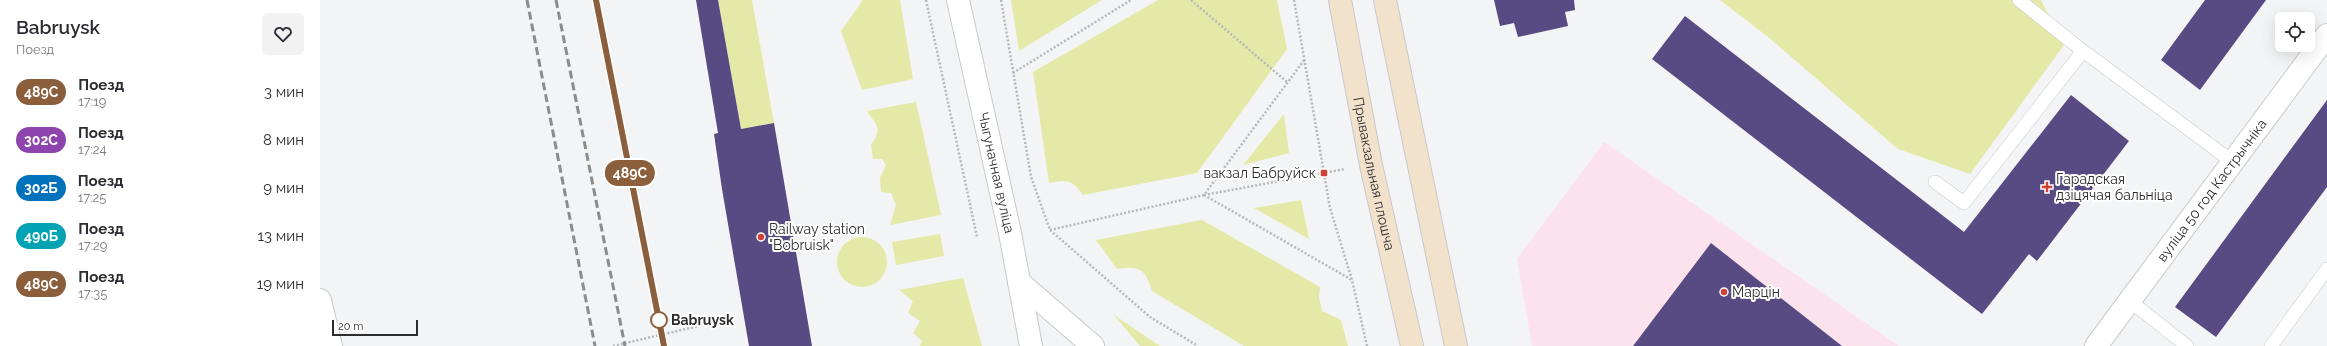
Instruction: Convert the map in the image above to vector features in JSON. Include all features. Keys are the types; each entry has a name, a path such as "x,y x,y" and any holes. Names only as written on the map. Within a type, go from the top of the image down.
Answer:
{"main road":[{"name":"Прывакзальная плошча","path":"1340,0 1371,165 1412,346"},
{"path":"1385,0 1456,346"}],"street":[{"name":"Чыгуначная вуліца","path":"958,0 1010,233 1031,346"},
{"name":"вуліца 50 год Кастрычніка","path":"2096,346 2327,35"},
{"path":"1019,282 1093,346"},
{"path":"320,300 331,346"}],"lane":[{"path":"2019,0 2083,51 2232,162"},
{"path":"1935,182 1964,203 2083,51"},
{"path":"2272,346 2327,269"},
{"path":"2130,301 2187,346"}],"path":[{"path":"926,0 977,237"},
{"path":"1001,0 1031,177 1050,230 1150,317 1198,346"},
{"path":"1013,73 1131,0"},
{"path":"1191,0 1287,82"},
{"path":"1294,0 1330,208 1352,280 1367,346"},
{"path":"1204,195 1305,59"},
{"path":"1050,230 1204,195 1324,173"},
{"path":"1204,195 1352,280"},
{"path":"613,346 707,324"}],"shaded area":[{"path":"1604,142 1899,346 1532,346 1517,259"}],"green space":[{"path":"718,0 752,0 774,123 741,129"},
{"path":"863,0 900,0 913,79 862,90 841,31"},
{"path":"1011,0 1102,0 1019,51"},
{"path":"1158,0 1277,0 1287,49 1197,173 1083,195 1076,186 1069,182 1060,181 1049,183 1033,72"},
{"path":"1720,0 2041,0 2064,45 1970,174 1898,149 1768,37"},
{"path":"916,102 941,215 890,225 896,205 891,193 881,192 880,178 886,165 882,159 873,159 871,145 878,130 876,124 867,111"},
{"path":"1284,114 1289,153 1243,165"},
{"path":"1301,200 1309,239 1254,208"},
{"path":"1202,220 1320,287 1319,297 1322,311 1341,320 1348,346 1244,346 1152,291 1147,278 1141,271 1132,268 1117,269 1096,240"},
{"path":"940,234 944,256 896,265 892,242"},
{"path":"857,237 867,237 880,244 887,257 887,267 880,280 867,287 857,287 848,283 841,276 837,267 837,257 841,248 848,241"},
{"path":"963,278 982,346 920,346 922,341 913,333 920,321 908,313 913,301 899,290"},
{"path":"1114,315 1160,346 1140,346"}],"building":[{"name":"Railway station \"Bobruisk\"","path":"696,0 718,0 741,129 774,123 812,346 749,346 722,189 714,134 718,133"},
{"path":"1494,0 1574,0 1575,10 1565,12 1568,26 1518,37 1514,23 1500,26"},
{"path":"2205,0 2266,0 2200,90 2161,60"},
{"name":"Гарадская дзіцячая бальніца","path":"1685,16 1964,232 2071,95 2129,141 2037,261 2029,254 1982,314 1652,59"},
{"path":"2327,100 2327,187 2216,337 2175,307"},
{"name":"Марцін","path":"1711,243 1842,346 1633,346"}],"railway":[{"path":"527,0 595,346"},
{"path":"556,0 625,346"},
{"path":"596,0 664,346"}],"train":[{"name":"489С","path":"596,0 664,346"}],"place":[{"name":"вакзал Бабруйск","path":"1324,173"},
{"name":"Гарадская дзіцячая бальніца","path":"2047,187"},
{"name":"Railway station \"Bobruisk\"","path":"761,237"},
{"name":"Марцін","path":"1724,292"},
{"name":"Babruysk","path":"659,320"}]}
